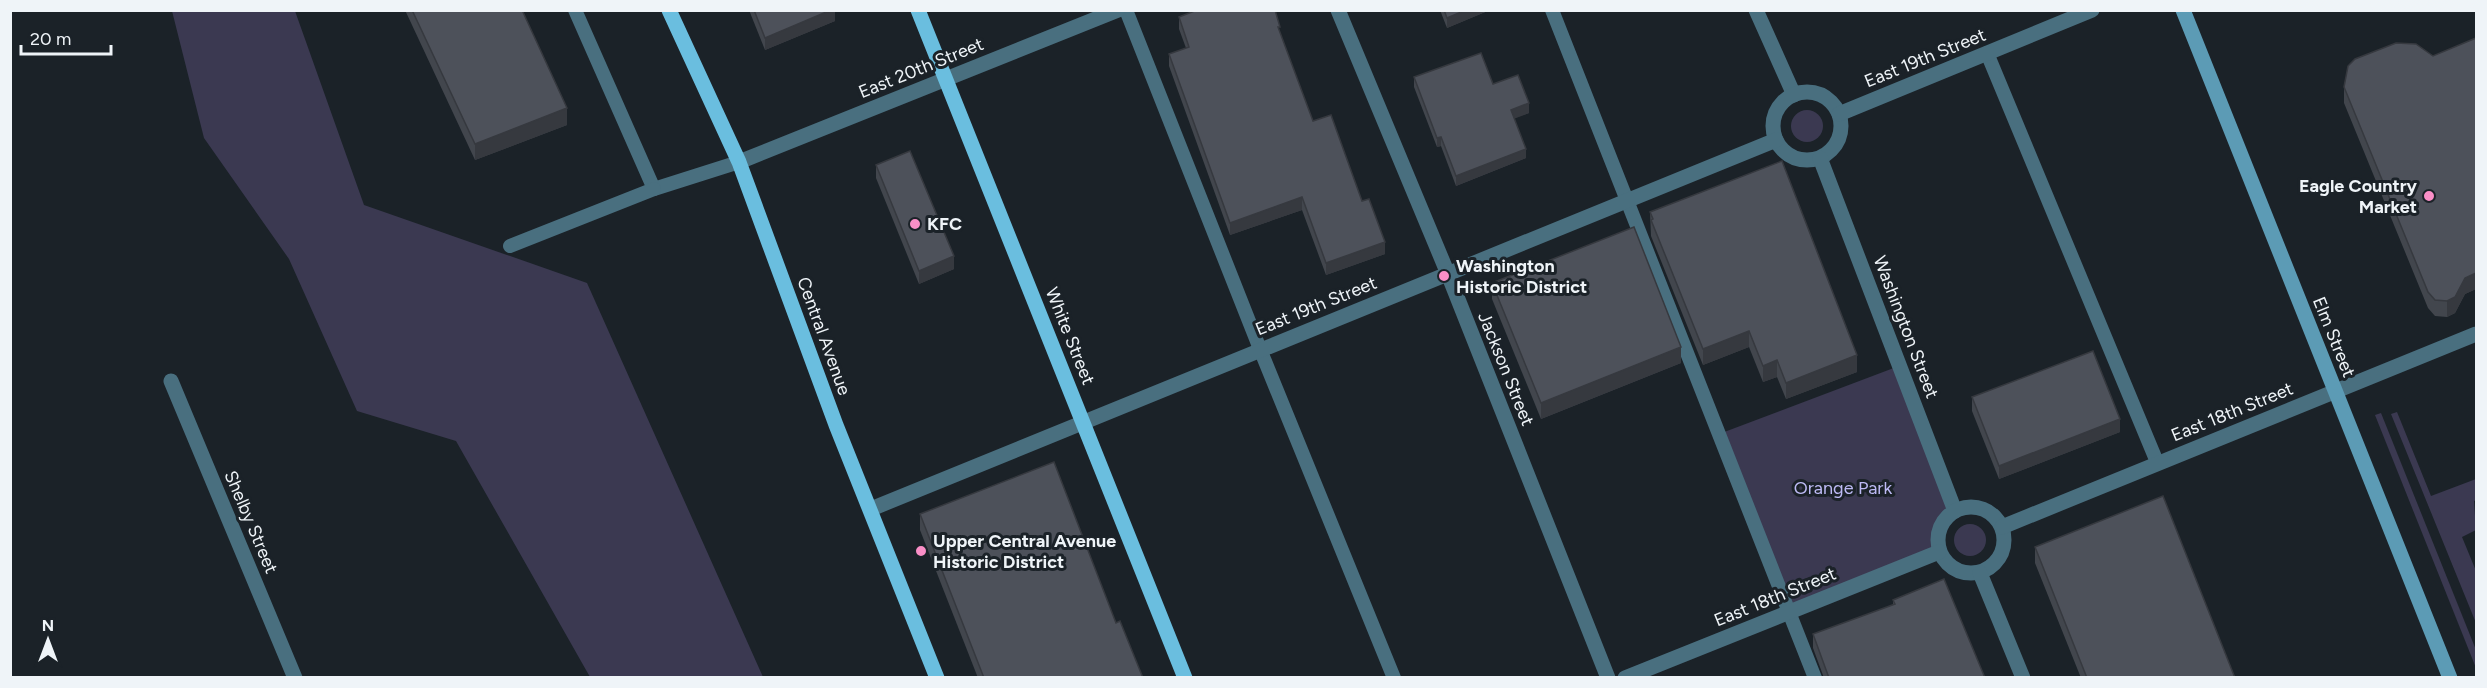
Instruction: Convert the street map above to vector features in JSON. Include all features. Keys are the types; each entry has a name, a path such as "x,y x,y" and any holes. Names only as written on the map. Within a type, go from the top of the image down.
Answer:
{"main road":[{"name":"Central Avenue","path":"669,10 740,162 836,425 937,678"},
{"name":"White Street","path":"918,10 1185,678"},
{"name":"Elm Street","path":"2183,10 2450,678"}],"street":[{"name":"East 20th Street","path":"740,162 1118,10"},
{"name":"Jackson Street","path":"1338,10 1448,274 1608,678"},
{"path":"1756,10 1794,95"},
{"name":"East 19th Street","path":"1839,114 2092,10"},
{"path":"1805,92 1816,93 1834,105 1839,114 1840,135 1829,153 1820,158 1803,160 1794,157 1786,153 1776,140 1774,119 1778,109 1794,95 1805,92"},
{"name":"East 19th Street","path":"871,509 1776,140"},
{"name":"Washington Street","path":"1820,158 1955,511"},
{"name":"East 18th Street","path":"2002,527 2476,334"},
{"name":"Shelby Street","path":"171,381 295,678"},
{"path":"1968,507 1982,509 1994,516 2002,527 2005,541 2002,555 1993,566 1980,573 1967,574 1956,571 1946,563 1939,552 1937,540 1939,529 1946,518 1955,511 1968,507"},
{"name":"East 18th Street","path":"1625,678 1939,552"},
{"path":"1980,573 2023,678"}],"lane":[{"path":"575,10 654,189"},
{"path":"1126,10 1260,349 1394,678"},
{"path":"1552,10 1815,678"},
{"path":"1988,53 2157,462"},
{"path":"510,246 654,189 740,162"}],"green space":[{"path":"172,11 295,11 364,205 587,283 763,677 590,677 456,441 357,411 289,259 204,138"},
{"path":"1807,110 1818,115 1823,126 1818,137 1807,142 1796,137 1791,126 1796,115"},
{"name":"Orange Park","path":"1899,366 1955,511 1940,529 1939,552 1788,612 1719,434"},
{"path":"2397,412 2431,496 2476,479 2476,500 2474,501 2476,530 2462,537 2476,571 2476,623 2391,414"},
{"path":"2381,413 2476,650 2476,668 2375,415"},
{"path":"1970,524 1981,529 1986,540 1981,551 1970,556 1959,551 1954,540 1959,529"}],"building":[{"path":"412,10 522,10 567,108 475,144"},
{"path":"754,10 831,10 765,38"},
{"path":"1197,10 1275,10 1280,27 1278,27 1313,121 1331,115 1362,201 1369,199 1385,242 1326,263 1302,197 1230,223 1169,54 1189,47 1179,17"},
{"path":"1444,10 1466,10 1447,18"},
{"name":"Eagle Country Market","path":"2476,38 2476,273 2465,278 2455,297 2447,301 2435,300 2428,292 2344,87 2348,66 2355,59 2396,43 2416,44 2433,56"},
{"path":"1481,53 1493,84 1518,75 1529,103 1511,110 1526,149 1456,176 1441,137 1437,138 1414,77"},
{"name":"KFC","path":"910,151 954,256 919,271 876,165"},
{"path":"1782,161 1857,355 1786,383 1777,360 1763,366 1749,331 1703,349 1651,220 1653,219 1650,212"},
{"path":"1634,227 1681,347 1541,403 1492,283"},
{"path":"2093,351 2120,419 1999,466 1972,397"},
{"path":"1054,462 1116,623 1120,621 1143,678 984,678 920,514"},
{"path":"2163,496 2235,678 2087,678 2035,547"},
{"path":"1944,579 1985,678 1829,678 1813,634 1895,604 1893,600"}],"place":[{"name":"Eagle Country Market","path":"2429,196"},
{"name":"KFC","path":"915,224"},
{"name":"Washington Historic District","path":"1444,276"},
{"name":"Upper Central Avenue Historic District","path":"921,551"}]}
